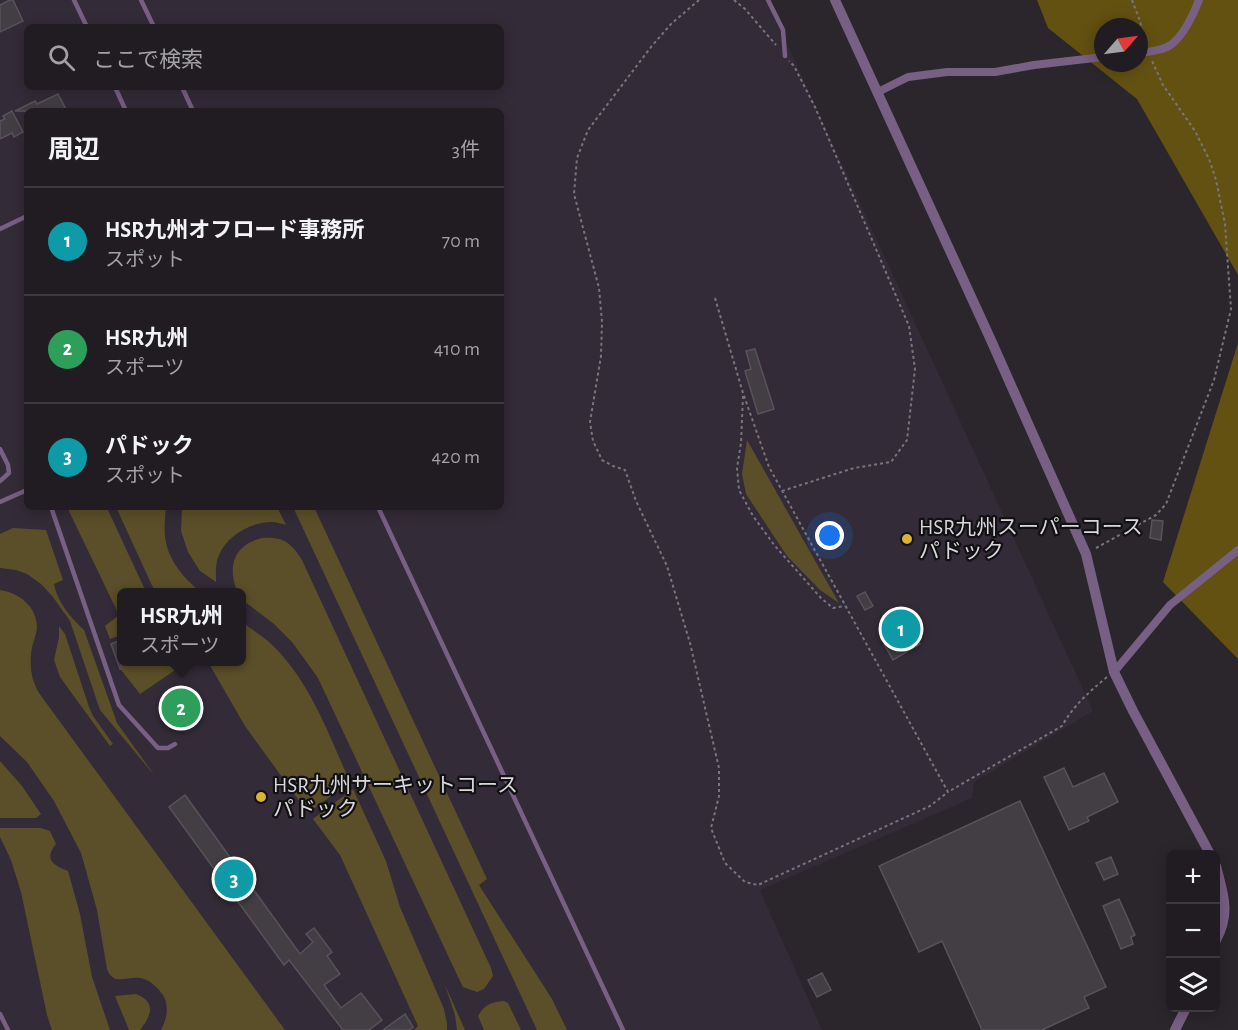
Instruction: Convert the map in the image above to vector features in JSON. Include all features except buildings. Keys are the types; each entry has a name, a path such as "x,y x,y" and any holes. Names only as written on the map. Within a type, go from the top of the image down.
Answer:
{"street":[{"path":"835,0 1086,554 1114,672 1207,850"},
{"path":"1148,52 1169,46 1183,32 1199,0"},
{"path":"878,92 908,77 947,72 995,72 1094,58"},
{"path":"1114,672 1170,605 1238,550"},
{"path":"1220,882 1225,898 1225,915 1220,932"},
{"path":"1175,1030 1184,1012"}],"lane":[{"path":"74,0 86,24"},
{"path":"141,0 153,24"},
{"path":"768,0 783,30 785,56"},
{"path":"116,90 125,108"},
{"path":"183,90 192,108"},
{"path":"0,229 24,217"},
{"path":"0,449 8,465 9,473 0,481"},
{"path":"0,502 24,491"},
{"path":"52,510 119,705 158,748 168,748 175,744"},
{"path":"379,510 623,1030"},
{"path":"0,1014 8,1030"}],"path":[{"path":"699,0 671,24 651,46 588,130 578,158 574,194 599,288 602,322 602,356 590,422 593,441 602,460 625,470 636,501 667,566 690,643 719,768 719,796 711,828 725,863 745,882 758,885 930,806 948,792 1062,726 1070,711 1093,688 1114,672"},
{"path":"734,0 745,9 794,66 815,107 909,326 915,369 907,440 891,462 854,468 782,491"},
{"path":"1132,0 1139,18"},
{"path":"1086,554 1156,515 1166,504 1214,380 1232,309 1225,224 1209,159 1195,131 1148,61"},
{"path":"715,298 743,393 769,466 948,792"},
{"path":"743,393 741,443 737,468 739,490 753,516 775,546 821,598 833,608 845,606"}],"shaded area":[{"path":"0,0 767,0 1093,711 974,782 972,798 760,890 822,1030 0,1030"},
{"path":"1037,0 1238,0 1238,275 1137,99 1103,72 1148,72 1148,18 1094,18 1094,65 1048,28"},
{"path":"1238,343 1238,659 1163,582"},
{"path":"747,440 839,603 820,590 787,556 746,494 742,474"},
{"path":"68,510 108,510 144,588 117,588 117,611"},
{"path":"117,510 166,510 165,533 169,553 183,575 196,588 153,588"},
{"path":"182,510 278,510 286,525 274,522 256,524 234,536 219,555 216,565 216,582 200,571 188,552 181,531"},
{"path":"294,510 315,510 487,879 479,885 552,999 567,1030 537,1030"},
{"path":"13,528 46,530 63,580 54,584 58,597 84,630 117,723 155,776 100,710 70,621 53,597 27,574 0,568 0,534"},
{"path":"275,538 284,541 301,558 491,968 493,976 484,989 477,992 463,987 318,678 292,642 274,624 246,603 246,588 236,588 233,573 235,558 239,551 252,541"},
{"path":"0,590 14,594 26,602 34,613 37,628 31,666 33,680 39,693 285,1030 161,1030 166,1019 167,1007 161,992 145,979 116,979 109,974 97,910 81,853 54,801 27,762 0,736"},
{"path":"117,617 117,636 110,639 105,626"},
{"path":"246,625 268,641 295,672 316,707 350,782 308,813 245,726 210,666 246,666"},
{"path":"59,626 65,634 89,707 113,744 110,746 60,677 54,660"},
{"path":"118,666 181,666 140,694"},
{"path":"0,761 22,786 41,814 36,818 0,818"},
{"path":"353,789 386,861 400,907 444,1009 447,1030 414,1030 418,1026 340,855 313,819"},
{"path":"0,828 41,828 50,831 56,844 50,858 54,864 68,871 80,914 92,977 110,1030 52,1030 21,892 11,860 0,837"},
{"path":"445,985 465,1030 457,1030 455,1015"},
{"path":"136,994 147,1001 150,1010 140,1030 129,1030 115,996"},
{"path":"504,1001 508,1003 521,1030 484,1030 478,1016 480,1012 488,1005"}],"place":[{"name":"HSR九州スーパーコース パドック","path":"907,539"},
{"name":"HSR九州オフロード事務所","path":"901,629"},
{"name":"HSR九州","path":"181,708"},
{"name":"HSR九州サーキットコース パドック","path":"261,797"},
{"name":"パドック","path":"234,879"}]}
